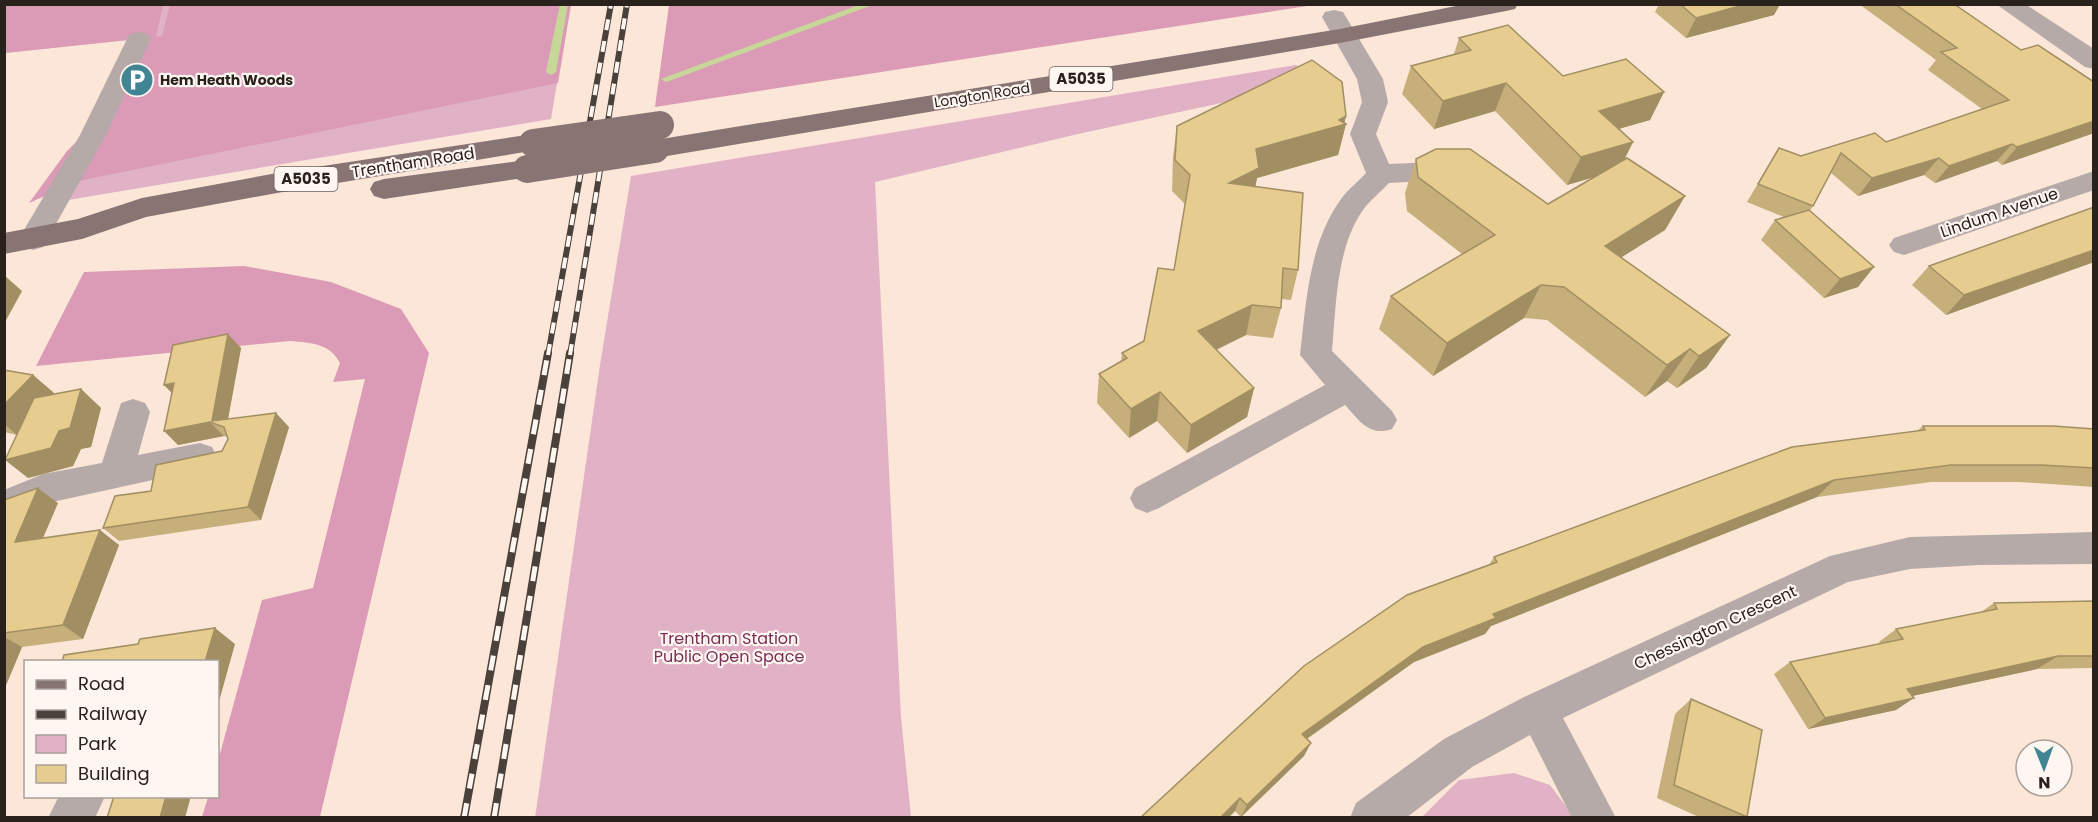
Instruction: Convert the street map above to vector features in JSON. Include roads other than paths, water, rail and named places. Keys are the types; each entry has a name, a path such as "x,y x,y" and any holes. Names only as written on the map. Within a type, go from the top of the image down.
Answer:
{"main road":[{"name":"Longton Road","path":"1340,26 1400,4"},
{"name":"Longton Road","path":"530,156 1340,26 1506,4"},
{"name":"Trentham Road","path":"4,244 82,229 144,224 530,156"}],"street":[{"path":"2008,4 2094,60"},
{"path":"1340,26 1370,79 1375,102 1363,134 1380,174"},
{"path":"33,240 93,135 139,39"},
{"path":"1380,420 1316,355 1324,280 1349,209 1380,174 1485,168"},
{"name":"Lindum Avenue","path":"1904,245 2094,180"},
{"path":"1147,498 1347,388"},
{"path":"116,474 133,412"},
{"path":"4,506 43,489 223,452"},
{"name":"Chessington Crescent","path":"1371,818 1458,753 1538,710 1843,567 1910,553 1979,549 2094,548"},
{"path":"1538,710 1595,818"},
{"path":"69,818 84,798"}],"waterway":[{"path":"551,72 564,4"},
{"path":"666,79 871,4"}],"railway":[{"path":"548,355 611,4"},
{"path":"570,355 627,4"},
{"path":"464,818 548,353"},
{"path":"494,818 570,353"}],"place":[{"name":"Hem Heath Woods","path":"137,80"}],"park label":[{"name":"Trentham Station Public Open Space","path":"729,647"}]}
